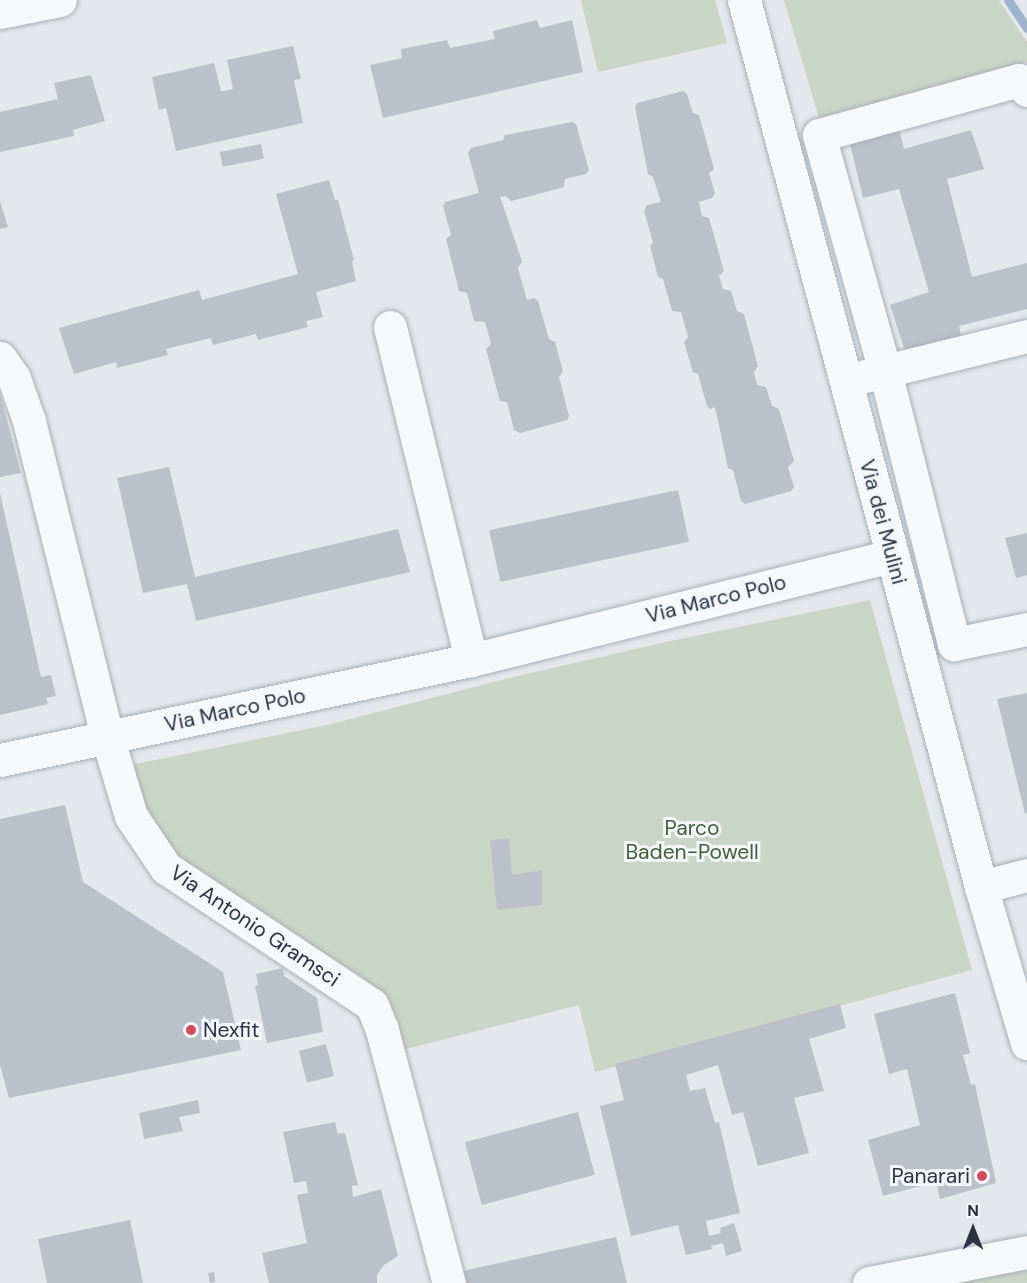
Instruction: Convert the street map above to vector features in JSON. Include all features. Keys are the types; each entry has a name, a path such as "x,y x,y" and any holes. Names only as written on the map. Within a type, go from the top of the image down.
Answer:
{"street":[{"path":"0,12 60,0"},
{"name":"Via dei Mulini","path":"744,0 981,887 1027,1042"},
{"path":"1027,90 1019,80 819,135 885,371 954,644 1027,629"},
{"path":"390,327 471,660"},
{"path":"846,380 1027,336"},
{"name":"Via Antonio Gramsci","path":"0,358 14,378 29,421 107,736 130,816 166,868 372,1005 381,1030 449,1283"},
{"name":"Via Marco Polo","path":"0,760 471,660 892,556"},
{"path":"981,887 1027,875"},
{"path":"869,1283 1027,1252"}],"green space":[{"path":"581,0 715,0 727,43 598,72"},
{"path":"784,0 999,0 1027,42 1027,62 822,128"},
{"name":"Parco Baden-Powell","path":"870,600 972,970 595,1072 579,1005 395,1052 393,1036 177,859 135,799 131,765 331,724 509,678 666,642"},
{"path":"1027,1263 1027,1283 932,1283"}],"building":[{"path":"537,20 540,28 572,20 583,72 383,118 370,65 402,58 401,49 447,40 450,48 495,39 493,31"},
{"path":"293,46 301,79 294,80 303,123 176,151 166,108 159,110 152,77 214,63 221,91 224,91 233,89 227,60"},
{"path":"91,75 105,121 73,130 74,136 0,152 0,112 58,99 54,83"},
{"path":"683,91 687,94 693,113 699,115 714,169 709,173 715,193 712,198 699,202 702,216 709,218 724,271 719,276 723,289 731,291 737,311 744,314 758,366 754,372 757,385 766,387 772,406 779,409 794,461 788,467 794,487 791,491 745,504 741,501 733,470 728,468 715,407 710,409 707,406 698,374 693,372 684,342 688,337 681,312 672,311 663,279 658,277 650,246 653,242 644,211 647,205 661,202 653,177 648,174 635,107 637,103"},
{"path":"572,122 576,124 589,170 586,174 565,179 564,187 531,196 511,201 506,196 500,197 522,262 518,268 527,300 534,298 538,301 549,339 555,342 563,371 559,377 569,416 567,420 520,433 514,430 507,402 500,401 486,349 491,344 485,322 474,321 467,293 459,291 446,239 451,235 443,206 445,202 479,193 468,153 471,148 503,140 505,135"},
{"path":"899,128 904,149 971,130 984,169 947,179 972,277 1027,263 1027,309 959,326 963,344 908,360 890,305 929,292 899,189 863,198 850,144"},
{"path":"261,144 264,159 223,167 220,152"},
{"path":"329,180 335,200 338,200 354,260 352,261 356,281 316,292 323,317 306,321 308,327 258,340 256,334 213,345 211,338 166,349 168,355 117,368 116,362 74,374 59,328 199,290 202,300 298,274 276,194"},
{"path":"0,201 8,227 0,229"},
{"path":"0,394 21,473 0,477"},
{"path":"169,467 195,577 398,529 410,572 196,621 187,584 143,593 117,478"},
{"path":"678,490 689,542 500,582 489,530"},
{"path":"0,493 41,677 51,675 56,696 46,698 48,704 0,715"},
{"path":"1027,533 1027,575 1016,578 1005,538"},
{"path":"1027,693 1027,813 1025,814 997,699"},
{"path":"65,805 83,882 223,972 241,1050 9,1098 0,1065 0,819"},
{"path":"509,839 512,875 542,870 542,905 497,910 490,840"},
{"path":"283,968 284,976 317,998 323,1032 267,1043 255,986 258,985 256,974"},
{"path":"955,993 970,1053 963,1055 971,1085 975,1084 996,1183 940,1199 936,1182 883,1196 868,1140 920,1125 907,1069 889,1074 874,1014"},
{"path":"840,1004 846,1028 809,1039 824,1091 794,1098 809,1153 758,1166 743,1112 732,1115 718,1065 686,1075 690,1091 705,1088 715,1123 719,1122 740,1213 706,1221 709,1236 721,1233 720,1228 734,1223 742,1251 726,1256 723,1243 711,1246 712,1249 686,1255 678,1225 631,1236 600,1106 624,1100 615,1064"},
{"path":"326,1044 334,1076 307,1083 299,1051"},
{"path":"198,1100 200,1113 179,1117 183,1131 144,1139 139,1113"},
{"path":"578,1112 595,1175 482,1205 465,1142"},
{"path":"335,1122 338,1134 345,1133 358,1185 352,1186 353,1197 381,1189 398,1256 384,1265 377,1275 377,1283 269,1283 262,1253 307,1243 297,1195 308,1193 306,1181 294,1183 283,1132"},
{"path":"130,1220 143,1283 47,1283 38,1239"},
{"path":"616,1237 627,1283 466,1283 463,1271"},
{"path":"214,1272 215,1282 210,1283 208,1273"}],"waterway":[{"path":"1008,0 1027,28"}],"place":[{"name":"Nexfit","path":"191,1030"},
{"name":"Panarari","path":"982,1176"}]}
